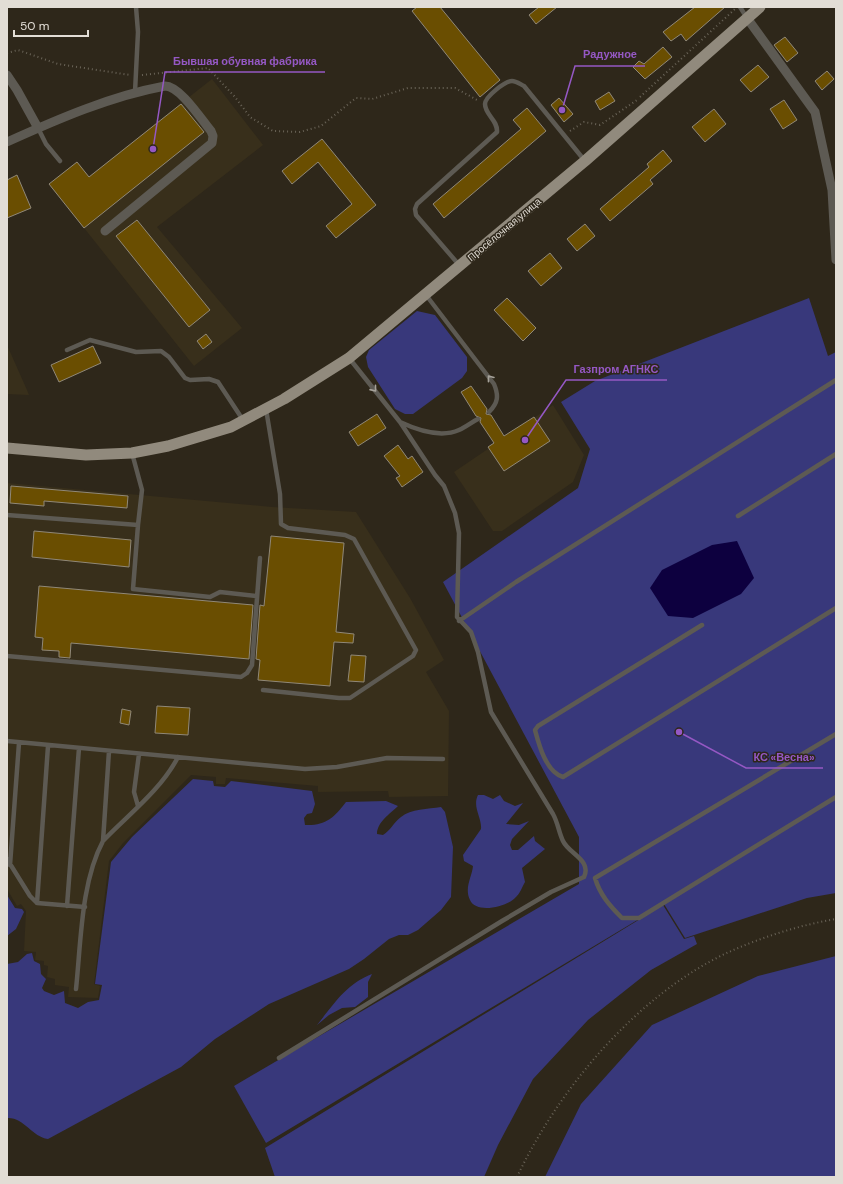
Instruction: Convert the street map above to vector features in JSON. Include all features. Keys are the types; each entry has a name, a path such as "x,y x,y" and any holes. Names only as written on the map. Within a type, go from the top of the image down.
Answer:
{"main road":[{"name":"Просёлочная улица","path":"7,448 86,455 132,454 168,446 231,427 266,409 349,358 585,161 760,7"}],"street":[{"path":"747,18 815,112 834,190 836,260"},
{"path":"7,75 18,90 38,128"},
{"path":"7,142 38,128 135,92 166,86 174,88 211,131 213,140 210,146 105,231"}],"lane":[{"path":"135,92 138,32 136,7"},
{"path":"740,7 747,18"},
{"path":"460,266 416,215 415,209 417,204 497,132 496,123 487,111 485,105 486,100 504,83 517,82 524,86 585,161"},
{"path":"38,128 46,144 60,161"},
{"path":"426,295 494,384 498,393 497,400 495,405 488,412"},
{"path":"67,350 90,340 136,352 161,351 169,357 185,378 190,380 209,378 218,382 244,421"},
{"path":"279,1058 502,921 551,892 584,877 586,873 585,865 563,841 559,826 553,814 491,712 484,677 471,632 459,621 456,611 459,580 459,533 456,513 444,486 400,422 349,358"},
{"path":"459,621 523,578 836,380"},
{"path":"263,690 350,698 413,656 416,650 354,539 345,535 288,528 282,524 280,494 266,409"},
{"path":"400,422 418,429 443,433 458,430 478,419"},
{"path":"132,454 142,490 133,589 210,596 220,592 257,596"},
{"path":"738,516 836,454"},
{"path":"7,515 138,525"},
{"path":"7,656 238,678 247,673 252,665 260,558"},
{"path":"702,625 538,726 535,730 539,745 548,764 557,775 562,777 836,608"},
{"path":"836,734 594,878 598,889 609,906 622,918 639,918 836,797"},
{"path":"7,741 305,769 337,767 387,758 443,759"},
{"path":"10,865 19,743"},
{"path":"37,903 48,746"},
{"path":"67,906 79,748"},
{"path":"103,841 109,751"},
{"path":"138,806 134,792 139,754"},
{"path":"76,989 85,907 92,863 103,841 172,769 178,758"},
{"path":"7,859 30,896 37,903 85,907"}],"path":[{"path":"564,135 584,122 600,125 636,101 736,7"},
{"path":"7,53 18,50 58,64 135,76 208,68 235,97 250,117 273,131 300,132 321,126 356,98 372,99 408,88 455,88 485,105"},
{"path":"517,1177 535,1142 567,1091 611,1041 654,1001 697,970 729,952 788,931 836,919"}],"shaded area":[{"path":"212,79 263,145 157,227 242,328 194,366 49,184 77,161 89,176"},
{"path":"809,298 828,356 836,352 836,893 807,898 685,938 664,904 266,1143 234,1086 579,884 579,837 443,582 578,488 590,449 561,402 595,381"},
{"path":"417,311 435,315 467,357 467,371 462,378 413,414 405,414 395,409 368,367 366,357 369,350"},
{"path":"7,345 27,390 29,395 7,394"},
{"path":"553,405 584,455 573,482 502,531 493,531 454,472"},
{"path":"7,483 272,507 356,512 410,598 444,660 426,672 449,711 448,796 389,797 388,791 318,792 318,786 226,778 225,784 216,784 216,777 191,775 123,843 109,861 94,984 100,986 98,998 68,997 69,987 55,985 55,979 47,977 48,966 44,965 44,961 35,960 36,952 24,951 26,911 21,904 17,906 7,889"},
{"path":"737,541 754,578 741,594 693,618 668,616 650,588 662,570 712,545"},
{"path":"193,779 213,781 214,786 225,787 231,781 312,791 315,804 312,813 307,814 304,818 305,825 318,824 328,820 333,817 346,802 386,801 398,806 384,818 379,826 377,834 383,835 405,814 441,807 445,812 453,847 451,897 441,910 418,930 408,935 399,935 389,939 349,969 269,1004 215,1039 181,1067 48,1139 37,1135 18,1121 7,1118 7,964 18,962 27,954 32,953 34,961 40,964 41,974 46,979 42,988 44,991 54,995 64,991 65,1003 78,1008 88,1002 99,1000 102,985 95,984 111,862 132,837"},
{"path":"478,795 484,795 493,799 500,795 504,801 515,806 523,803 506,824 519,825 529,821 512,839 510,845 512,850 518,850 534,836 535,841 545,849 522,868 525,882 517,896 505,904 491,908 478,907 470,900 468,896 468,887 473,866 464,861 463,855 481,829 476,804"},
{"path":"7,895 15,908 22,909 24,912 16,929 7,936"},
{"path":"663,905 684,939 694,936 697,944 651,970 588,1020 533,1079 498,1145 484,1177 275,1177 265,1148"},
{"path":"836,956 836,1177 545,1177 581,1104 652,1025 758,976"},
{"path":"372,974 368,982 368,997 355,1007 342,1008 329,1015 317,1025 341,995 355,983"}],"building":[{"path":"417,7 440,7 500,80 480,97 412,11"},
{"path":"539,7 557,7 536,24 529,15"},
{"path":"695,7 725,7 686,41 681,34 671,41 663,32"},
{"path":"785,37 798,53 787,62 774,45"},
{"path":"663,47 672,57 645,79 633,67 639,61 644,64"},
{"path":"758,65 769,77 751,92 740,80"},
{"path":"827,71 834,79 822,90 815,81"},
{"path":"609,92 615,101 600,110 595,101"},
{"path":"559,98 573,114 564,122 551,105"},
{"path":"784,100 797,120 783,129 770,109"},
{"path":"181,104 204,132 84,228 49,184 77,162 89,177"},
{"path":"527,108 546,131 444,218 433,204 521,129 513,120"},
{"path":"714,109 726,124 705,142 692,127"},
{"path":"322,139 376,205 336,238 326,226 352,204 318,162 292,184 282,171"},
{"path":"663,150 672,161 650,180 653,184 610,221 600,209 649,167 647,164"},
{"path":"17,175 31,208 7,218 7,180"},
{"path":"137,220 210,310 189,327 116,236"},
{"path":"585,224 595,236 577,251 567,239"},
{"path":"550,253 562,268 541,286 528,271"},
{"path":"507,298 536,328 523,341 494,310"},
{"path":"206,334 212,342 203,349 197,341"},
{"path":"93,346 101,363 59,382 51,365"},
{"path":"471,386 487,409 486,414 491,415 504,436 534,417 550,441 504,471 488,447 494,443 480,422 481,418 476,416 461,392"},
{"path":"377,414 386,428 358,446 349,432"},
{"path":"398,445 408,459 412,456 423,472 402,487 396,478 400,476 384,456"},
{"path":"11,486 128,496 127,508 44,501 44,506 10,503"},
{"path":"34,531 131,540 129,567 32,557"},
{"path":"271,536 344,543 336,632 354,634 353,643 334,642 330,686 258,680 260,660 256,659 260,605 264,606"},
{"path":"39,586 253,605 249,659 71,643 70,658 59,657 59,651 42,650 43,638 35,637"},
{"path":"351,655 366,656 364,682 348,681"},
{"path":"157,706 190,708 188,735 155,733"},
{"path":"122,709 131,711 129,725 120,723"}],"place":[{"name":"Радужное","path":"562,110"},
{"name":"Бывшая обувная фабрика","path":"153,149"},
{"name":"Газпром АГНКС","path":"525,440"},
{"name":"КС «Весна»","path":"679,732"}]}
